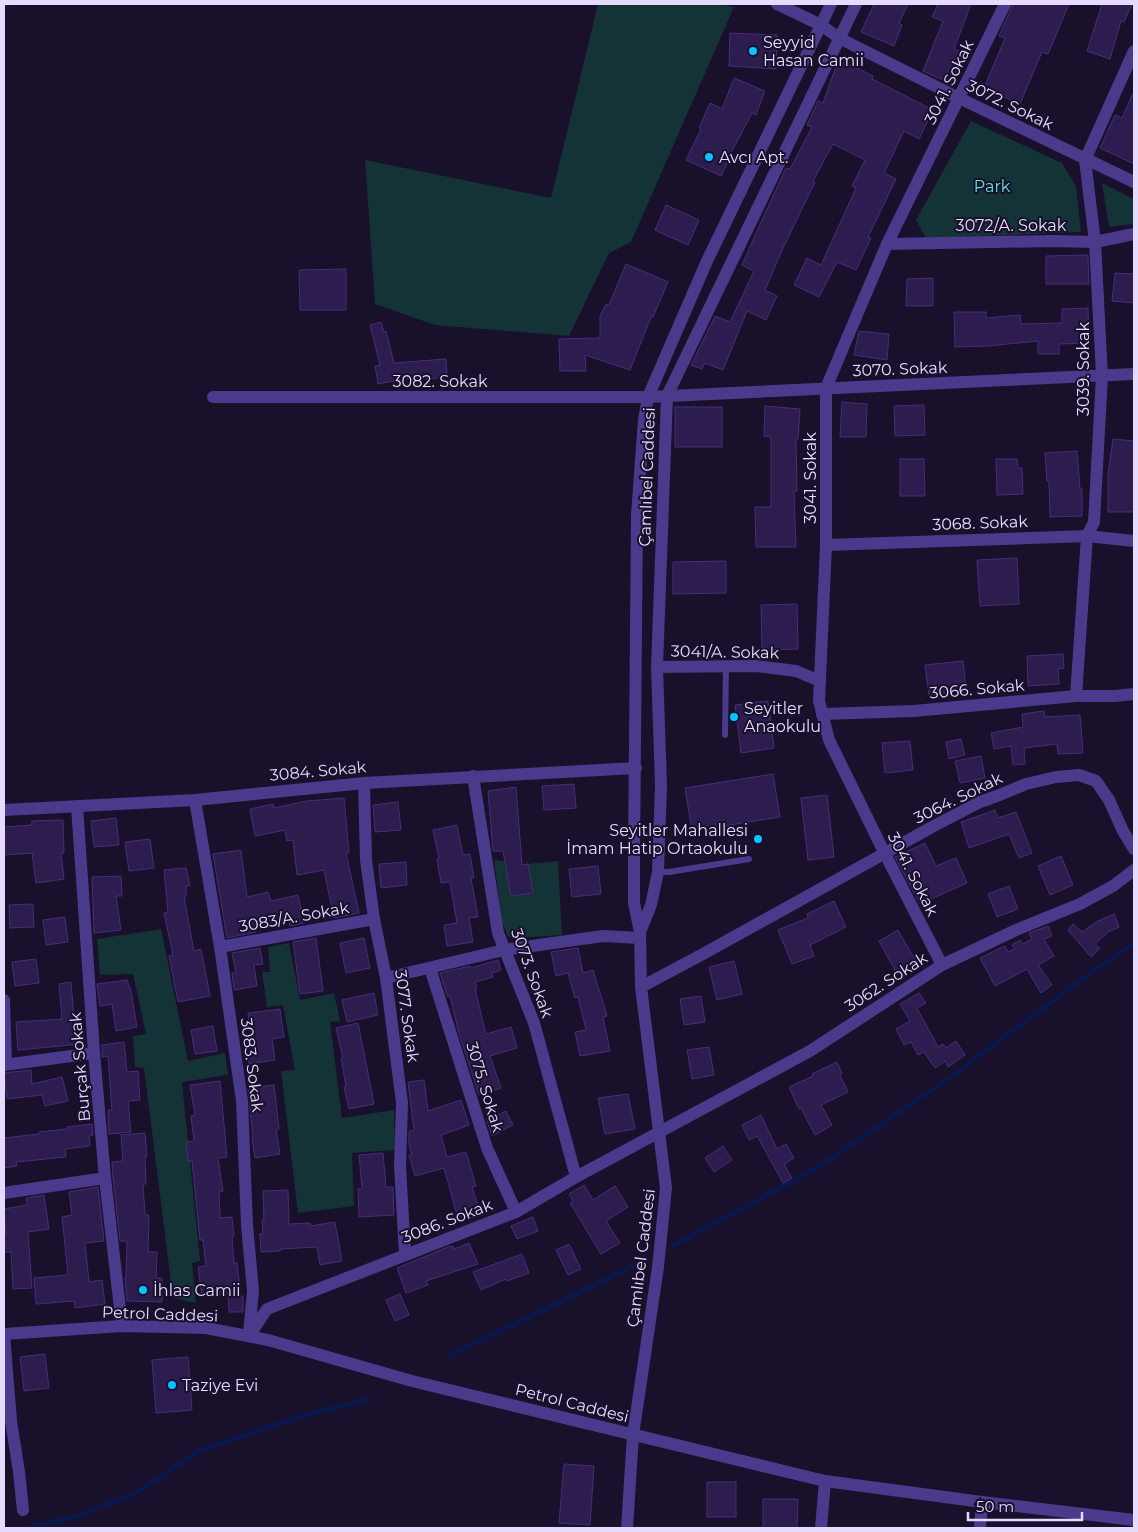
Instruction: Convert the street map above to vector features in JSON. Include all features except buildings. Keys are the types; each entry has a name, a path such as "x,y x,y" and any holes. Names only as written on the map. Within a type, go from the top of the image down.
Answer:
{"street":[{"name":"3072. Sokak","path":"777,4 821,25 839,38 959,98 1134,182"},
{"name":"Çamlıbel Caddesi","path":"627,1528 633,1435 658,1267 666,1188 641,986 640,935 634,903 637,515 644,420 648,397 707,262 831,4"},
{"name":"Çamlıbel Caddesi","path":"640,935 651,905 658,872 661,785 657,667 666,396 856,4"},
{"name":"3041. Sokak","path":"942,965 829,740 819,701 826,545 826,388 887,244 1005,4"},
{"path":"1085,160 1129,75 1134,51"},
{"name":"3039. Sokak","path":"1076,696 1087,536 1094,522 1102,376 1095,242 1085,160"},
{"name":"3072/A. Sokak","path":"887,244 1095,242 1134,234"},
{"name":"3070. Sokak","path":"666,396 1134,374"},
{"name":"3082. Sokak","path":"214,398 666,396"},
{"name":"3068. Sokak","path":"826,545 1087,536 1134,542"},
{"name":"3041/A. Sokak","path":"657,667 756,666 796,671 820,681"},
{"name":"3066. Sokak","path":"822,714 914,711 1076,696 1134,694"},
{"name":"3084. Sokak","path":"4,810 195,800 364,783 636,768"},
{"name":"3064. Sokak","path":"641,986 703,954 932,827 980,802 1026,784 1056,777 1079,775 1096,781 1110,800 1134,848"},
{"name":"3073. Sokak","path":"474,776 498,933 534,1023 576,1177"},
{"name":"3077. Sokak","path":"364,783 366,860 374,919 386,978 402,1103 400,1166 405,1254"},
{"name":"3083. Sokak","path":"195,800 220,947 242,1101 247,1225 253,1291 249,1336"},
{"name":"Burçak Sokak","path":"77,806 94,1052 122,1326"},
{"name":"3062. Sokak","path":"660,1132 810,1051 942,965 1016,930 1080,904 1113,886 1134,870"},
{"name":"3083/A. Sokak","path":"220,947 374,919"},
{"path":"386,978 504,950 603,936 640,935"},
{"name":"3075. Sokak","path":"430,968 487,1148 516,1212"},
{"path":"4,1000 5,1064 94,1052"},
{"name":"3086. Sokak","path":"249,1336 267,1309 516,1212 660,1132"},
{"path":"4,1193 106,1178"},
{"name":"Petrol Caddesi","path":"4,1334 122,1326 206,1328 268,1340 412,1381 825,1481 1134,1520"},
{"path":"4,1334 11,1421 19,1472 22,1510"},
{"path":"822,1528 825,1481"},
{"path":"980,1528 982,1502"}],"lane":[{"path":"726,666 726,736"},
{"path":"658,872 669,872 749,859"}],"green space":[{"path":"598,4 710,4 734,7 631,242 609,253 569,336 435,325 375,304 365,160 551,198"},
{"name":"Park","path":"971,121 1062,163 1076,186 1081,232 926,238 916,220"},
{"path":"1102,183 1134,199 1134,224 1109,227"},
{"path":"494,860 504,861 511,896 533,893 528,864 558,861 562,935 508,937 502,922"},
{"path":"161,929 188,1061 225,1053 228,1075 182,1082 200,1261 192,1263 196,1303 173,1298 144,1068 135,1067 133,1036 146,1034 133,974 100,975 97,939"},
{"path":"289,943 300,1000 334,993 340,1021 330,1022 342,1118 394,1110 395,1150 352,1153 354,1206 298,1213 281,1071 295,1070 283,1005 267,1007 262,972 270,972 268,947"}],"waterway":[{"path":"674,1245 815,1169 941,1084 1093,971 1134,943"},
{"path":"451,1356 646,1260"},
{"path":"28,1528 74,1517 134,1494 201,1450 292,1419 369,1399"}],"place":[{"name":"Seyyid Hasan Camii","path":"753,51"},
{"name":"Avcı Apt.","path":"709,157"},
{"name":"Seyitler Anaokulu","path":"734,717"},
{"name":"Seyitler Mahallesi İmam Hatip Ortaokulu","path":"758,839"},
{"name":"İhlas Camii","path":"143,1290"},
{"name":"Taziye Evi","path":"172,1385"}]}
